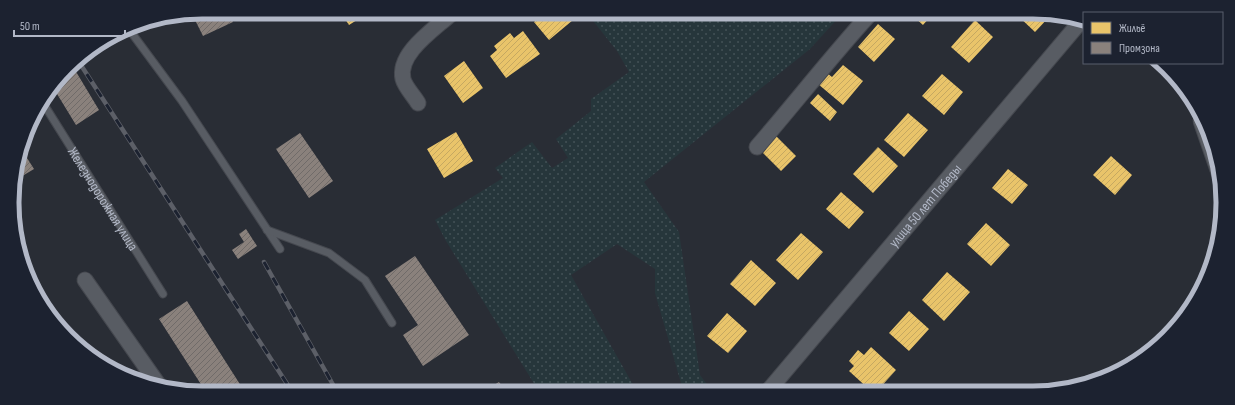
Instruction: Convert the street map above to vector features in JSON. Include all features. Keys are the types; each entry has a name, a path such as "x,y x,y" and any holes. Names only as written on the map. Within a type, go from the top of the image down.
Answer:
{"street":[{"path":"418,103 403,81 402,67 410,51 445,19"},
{"path":"757,147 800,98 830,57 865,19"},
{"name":"улица 50 лет Победы","path":"772,386 1077,25"},
{"path":"84,280 155,380"}],"lane":[{"path":"132,33 182,101 280,249"},
{"name":"Железнодорожная улица","path":"46,108 163,294"},
{"path":"267,230 329,253 364,280 392,323"}],"shaded area":[{"path":"592,19 837,19 810,49 644,182 679,232 700,375 708,386 682,386 655,293 655,269 617,244 571,275 634,386 536,386 446,241 435,220 503,178 495,168 532,142 552,168 568,158 556,139 591,111 591,99 629,72 617,51"}],"building: Жильё":[{"path":"345,19 358,19 349,25"},
{"path":"537,19 573,20 549,40 534,22"},
{"path":"916,19 928,19 923,25"},
{"path":"1021,19 1047,19 1035,32"},
{"path":"975,20 993,37 969,63 951,47"},
{"path":"878,24 895,39 874,62 858,47"},
{"path":"523,31 540,54 506,78 490,56 497,50 494,46 510,33 514,38"},
{"path":"464,61 483,88 463,103 444,76"},
{"path":"843,65 863,81 843,105 818,84 827,73 832,77"},
{"path":"942,74 963,92 944,115 922,96"},
{"path":"818,94 837,112 830,121 810,103"},
{"path":"908,113 928,130 904,157 884,140"},
{"path":"456,132 473,161 444,178 427,149"},
{"path":"774,134 796,156 781,171 763,153 766,149 763,145"},
{"path":"878,147 898,166 873,193 853,174"},
{"path":"1111,156 1132,175 1115,195 1093,175"},
{"path":"1008,169 1028,185 1012,204 992,188"},
{"path":"841,192 864,212 849,229 826,209"},
{"path":"986,223 1010,245 991,266 967,244"},
{"path":"801,233 823,252 798,280 776,260"},
{"path":"751,260 776,283 755,306 730,284"},
{"path":"947,272 970,292 944,321 922,300"},
{"path":"909,311 929,329 909,351 889,333"},
{"path":"727,313 747,331 728,353 707,336"},
{"path":"871,347 896,370 882,386 866,386 849,371 854,366 849,361 858,350 864,355"}],"building: Промзона":[{"path":"194,19 232,19 233,22 203,36"},
{"path":"75,71 99,110 76,125 56,92"},
{"path":"300,133 333,181 309,198 276,149"},
{"path":"25,155 34,169 21,177"},
{"path":"246,229 257,246 238,259 232,250 244,242 239,234"},
{"path":"415,256 469,335 423,366 403,335 418,325 385,276"},
{"path":"187,301 241,386 202,386 159,319"},
{"path":"499,382 502,386 492,386"}],"railway":[{"path":"81,66 288,386"},
{"path":"264,262 334,386"}]}
